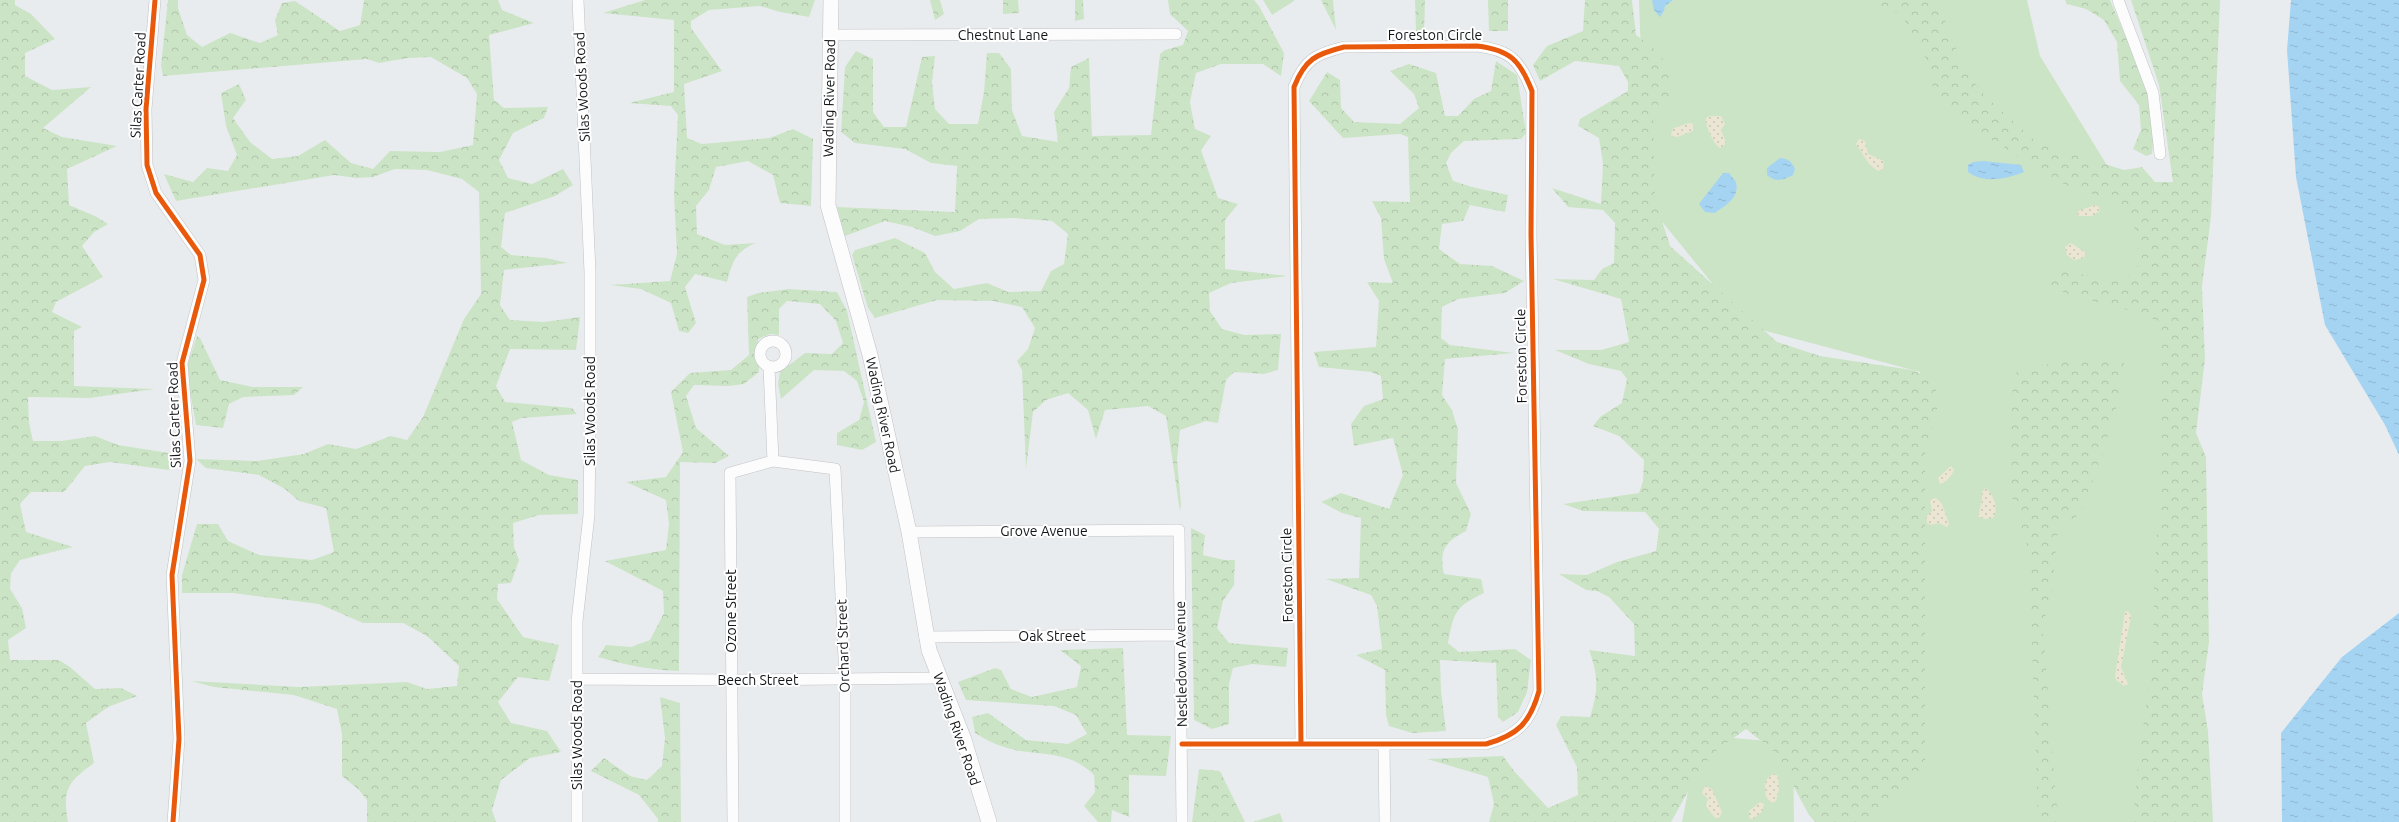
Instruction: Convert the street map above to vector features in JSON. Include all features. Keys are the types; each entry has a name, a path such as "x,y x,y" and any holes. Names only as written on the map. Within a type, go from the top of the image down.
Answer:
{"main road":[{"name":"Wading River Road","path":"831,0 828,205 870,355 909,532 926,637 964,740 989,822"}],"street":[{"name":"Silas Carter Road","path":"155,0 146,109 147,165 156,194 200,255 204,280 182,363 190,461 172,575 179,739 173,822"},
{"name":"Silas Woods Road","path":"577,822 577,621 589,515 590,431 590,272 578,0"},
{"path":"2118,0 2153,93 2160,154"},
{"name":"Chestnut Lane","path":"830,35 1176,34"},
{"name":"Foreston Circle","path":"1182,744 1384,745 1486,744 1501,740 1515,732 1526,722 1534,710 1539,691 1531,234 1532,91 1525,73 1515,60 1498,48 1477,46 1344,47 1326,52 1311,59 1300,72 1294,87 1300,744"},
{"path":"770,367 773,461"},
{"name":"Orchard Street","path":"773,461 835,469 845,680 845,822"},
{"name":"Ozone Street","path":"733,822 730,473 773,461"},
{"name":"Grove Avenue","path":"909,532 1179,530"},
{"name":"Nestledown Avenue","path":"1179,530 1182,822"},
{"name":"Oak Street","path":"926,637 1179,635"},
{"name":"Beech Street","path":"577,679 845,680 940,678"},
{"path":"1384,745 1385,822"}],"green space":[{"path":"0,0 15,0 15,5 31,14 55,39 25,53 25,76 52,90 91,87 43,128 62,137 117,146 67,169 69,205 95,216 108,224 94,232 82,246 103,277 56,302 52,312 82,327 74,331 74,386 155,389 89,398 28,397 29,423 33,441 61,441 95,436 118,445 169,453 169,470 110,462 85,466 64,492 31,492 20,504 26,532 73,547 20,560 11,573 10,589 22,608 26,628 8,640 10,660 59,660 70,667 95,689 121,688 137,696 108,707 86,723 94,763 78,776 69,787 66,802 68,822 0,822"},
{"path":"168,0 178,0 178,8 187,35 202,47 230,33 260,43 278,35 275,20 282,3 295,1 340,31 360,25 364,0 498,0 502,10 534,23 489,35 494,100 504,108 548,107 544,118 513,133 499,160 508,178 532,184 563,169 573,185 555,196 505,213 501,247 511,255 546,258 568,263 504,270 500,305 510,320 544,322 580,317 576,350 510,349 496,386 505,402 572,408 577,414 522,418 512,422 521,460 549,475 578,480 578,514 539,515 513,523 514,547 519,560 511,583 498,584 497,599 523,637 559,645 549,681 518,677 498,702 511,723 547,731 561,752 530,758 501,780 492,810 496,822 367,822 367,800 359,790 342,776 342,734 337,709 294,695 214,687 191,681 299,687 407,682 427,689 457,686 459,666 427,636 403,623 363,623 319,604 233,593 182,593 182,575 197,524 218,524 228,541 259,555 312,560 334,552 326,508 299,501 285,489 259,475 206,468 196,459 257,461 304,454 328,444 356,449 391,436 407,440 423,417 464,319 481,294 479,192 462,179 427,170 395,169 373,177 357,178 334,175 176,201 164,174 193,182 207,168 228,171 237,155 226,126 221,93 239,84 246,100 233,118 250,142 272,159 298,156 325,140 351,163 373,169 390,151 440,152 473,145 477,94 467,78 431,57 408,58 379,63 367,59 163,76 161,66"},
{"path":"645,0 815,0 809,17 780,12 760,6 709,10 691,21 691,28 722,71 684,84 687,138 702,144 769,138 793,129 813,139 811,206 780,203 773,175 748,161 716,167 709,190 696,206 697,234 725,245 755,243 743,250 736,258 727,282 695,274 685,287 696,323 688,333 679,331 671,303 641,289 610,285 670,281 677,254 674,194 678,115 671,106 629,103 674,92 674,20 603,13"},
{"path":"930,0 940,0 944,14 935,20"},
{"path":"1003,0 1018,0 1019,13 1003,14"},
{"path":"1075,0 1083,0 1084,19 1075,21"},
{"path":"1168,0 1254,0 1259,6 1284,53 1281,76 1263,64 1221,64 1196,73 1190,102 1195,129 1211,136 1201,150 1218,198 1238,204 1225,220 1225,269 1287,276 1231,283 1209,293 1210,311 1222,329 1244,335 1281,334 1278,370 1264,374 1234,372 1226,380 1218,423 1206,421 1180,430 1177,460 1181,503 1180,512 1166,416 1148,406 1105,410 1096,439 1088,410 1068,393 1046,400 1033,412 1026,469 1022,370 1017,361 1028,349 1035,328 1022,307 993,301 937,300 875,318 868,308 852,255 855,250 895,238 925,253 935,272 954,289 987,283 1008,292 1041,291 1051,271 1064,264 1068,234 1052,221 1014,218 979,219 960,231 935,236 912,227 885,221 845,236 837,207 955,212 957,166 931,163 905,149 855,143 841,132 845,67 856,51 873,59 873,112 884,127 906,127 922,57 935,56 932,82 935,109 949,124 978,124 984,92 987,53 999,53 1011,69 1012,110 1022,136 1058,142 1054,112 1069,88 1071,67 1089,58 1092,136 1151,135 1160,54 1165,50 1183,45 1188,31 1170,14"},
{"path":"1263,0 1294,0 1294,1 1272,15"},
{"path":"1321,0 1333,0 1336,30"},
{"path":"1415,0 1425,0 1424,34 1416,32"},
{"path":"1488,0 1508,0 1508,31 1489,31"},
{"path":"1585,0 1632,0 1636,35 1658,53 1666,65 1672,93 1653,114 1655,199 1670,246 1777,342 1820,356 1912,370 1935,380 1938,405 1925,455 1925,766 1890,803 1863,822 1815,822 1809,815 1775,752 1746,729 1713,753 1699,772 1671,822 1489,822 1494,804 1488,777 1427,759 1503,756 1514,771 1548,808 1578,795 1577,767 1556,725 1561,716 1590,717 1595,699 1596,676 1589,650 1635,656 1634,624 1609,597 1597,591 1586,590 1559,574 1587,575 1617,562 1656,551 1659,529 1645,512 1583,511 1563,504 1639,493 1643,481 1644,460 1619,436 1593,426 1600,417 1622,403 1627,379 1621,371 1589,364 1555,350 1601,350 1629,342 1621,299 1553,279 1594,280 1602,269 1614,263 1615,223 1603,210 1568,207 1552,188 1601,204 1603,164 1599,138 1578,126 1580,119 1628,91 1628,82 1619,66 1575,61 1540,81 1533,65 1547,46 1583,31"},
{"path":"1639,0 2027,0 2040,56 2165,260 2164,822 1839,822 1910,769 1920,372 1747,326 1646,202"},
{"path":"1768,0 1782,0 1781,7 1770,8"},
{"path":"1865,0 1937,0 1965,71 1987,98 2038,143 2124,170 2142,167 2155,182 2173,182 2159,85 2131,0 2220,0 2211,217 2202,286 2205,359 2196,433 2206,457 2209,642 2202,694 2208,731 2213,822 2133,822 2137,774 2153,650 2154,584 2162,456 2162,364 2159,321 2119,307 2075,297 2042,282 2062,271 2122,281 2139,265 2137,232 2115,201 2070,187 2030,166 2001,145 1961,123 1934,92 1926,59 1901,14"},
{"path":"2065,0 2110,0 2149,90 2154,135 2152,154 2146,156 2133,149 2141,130 2139,105 2120,81 2117,42 2104,20 2086,9 2067,4"},
{"path":"1496,61 1517,75 1526,133 1521,139 1464,141 1451,153 1446,163 1453,181 1508,195 1505,212 1470,205 1463,221 1442,224 1439,249 1460,264 1492,266 1524,281 1505,293 1458,299 1442,307 1441,338 1450,345 1514,353 1445,359 1442,395 1452,410 1458,430 1456,483 1471,514 1466,531 1448,543 1442,559 1444,574 1481,579 1484,593 1467,602 1457,612 1454,617 1448,643 1459,652 1515,649 1531,660 1527,692 1518,712 1503,722 1498,717 1496,663 1440,660 1441,691 1446,731 1412,733 1389,726 1386,715 1385,670 1356,655 1382,649 1377,606 1371,595 1326,579 1359,578 1361,518 1342,513 1321,502 1341,493 1389,509 1403,475 1393,438 1354,446 1351,424 1364,406 1383,399 1381,376 1371,372 1319,367 1314,352 1376,347 1379,301 1367,282 1393,283 1384,259 1381,218 1372,201 1410,202 1408,137 1400,134 1343,138 1309,101 1327,72 1340,80 1341,108 1354,122 1400,124 1419,108 1414,94 1390,71 1409,64 1436,73 1445,116 1458,116 1474,99 1491,91"},
{"path":"789,289 837,292 847,311 876,442 862,450 837,445 837,433 859,420 864,402 857,381 844,371 814,370 781,399 778,384 780,372 805,353 832,354 843,343 836,321 820,304 787,301 779,309 779,335 770,334 758,339 759,372 744,384 728,386 694,385 686,396 696,428 729,456 715,463 680,462 679,671 638,667 598,657 606,645 631,647 650,640 664,613 663,591 605,561 666,550 669,524 666,500 626,482 666,477 683,452 671,392 690,373 731,370 749,355 747,297 758,293"},
{"path":"197,336 200,338 220,380 253,387 303,387 294,395 243,397 229,404 223,428 196,425 186,369"},
{"path":"2068,360 2124,363 2116,409 2099,465 2080,514 2058,528 2051,602 2041,627 2044,640 2056,802 2063,822 2038,822 2029,552 2009,487 2013,381 2017,371"},
{"path":"1191,528 1205,535 1203,555 1224,560 1235,560 1234,585 1223,601 1217,628 1229,643 1288,648 1286,667 1252,664 1233,668 1229,684 1229,724 1212,729 1194,720"},
{"path":"1123,648 1127,735 1171,736 1166,776 1129,775 1129,817 1112,810 1111,822 1098,822 1084,806 1095,792 1094,775 1086,768 1060,756 1014,750 991,742 975,733 972,717 988,713 1026,740 1068,744 1087,734 1076,715 1054,706 966,700 958,682 995,668 1001,670 1011,689 1032,697 1077,687 1081,666 1060,650"},
{"path":"660,697 680,703 681,822 658,822 658,819 639,795 591,771 604,758 630,776 647,780 662,766 665,738"},
{"path":"1699,735 1793,743 1794,822 1682,822"},
{"path":"1199,769 1220,771 1245,822 1192,822"},
{"path":"1280,813 1283,822 1253,822"}],"sand":[{"path":"1710,116 1721,116 1725,124 1721,130 1726,142 1723,147 1720,148 1715,143 1710,134 1706,118"},
{"path":"1689,123 1693,124 1693,131 1677,137 1670,135 1674,128"},
{"path":"1859,139 1865,141 1868,154 1884,161 1883,169 1878,171 1870,165 1856,144"},
{"path":"2095,205 2099,207 2100,211 2092,216 2078,216 2078,211"},
{"path":"2071,243 2086,253 2084,258 2074,260 2067,255 2065,247"},
{"path":"1951,466 1954,470 1952,474 1947,480 1940,484 1938,478"},
{"path":"1986,488 1995,502 1996,510 1993,518 1984,519 1978,516 1982,501 1982,492"},
{"path":"1936,498 1942,504 1949,524 1947,527 1939,523 1931,525 1927,523 1926,517 1932,511 1930,502 1932,499"},
{"path":"2128,611 2131,616 2121,667 2128,684 2124,686 2116,680 2115,676 2125,612"},
{"path":"1774,774 1778,776 1779,789 1776,801 1772,803 1766,797 1765,787 1768,778"},
{"path":"1705,786 1712,789 1722,812 1719,818 1715,818 1706,806 1708,799 1702,793"},
{"path":"1760,802 1764,804 1762,812 1753,819 1749,818 1749,811"}],"water":[{"path":"1652,0 1673,0 1665,6 1660,17 1654,10"},
{"path":"2291,0 2399,0 2399,455 2385,425 2325,325 2296,177 2287,50"},
{"path":"1780,158 1786,159 1792,164 1795,169 1793,175 1780,180 1770,178 1767,175 1767,168"},
{"path":"1983,161 2021,165 2024,172 2010,177 1988,179 1974,176 1968,172 1968,165 1973,162"},
{"path":"1723,173 1729,173 1736,182 1737,188 1734,197 1728,204 1715,213 1705,212 1699,204"},
{"path":"2399,613 2399,822 2282,822 2281,733 2342,657"}],"cycle path":[{"path":"155,0 146,109 147,165 156,193 200,255 204,280 182,363 190,461 172,575 179,739 173,822"},
{"path":"1182,744 1486,744 1514,732 1527,719 1531,712 1539,691 1531,234 1532,91 1528,80 1518,64 1512,58 1498,50 1477,46 1344,47 1326,52 1313,59 1307,64 1294,87 1301,744"}]}
